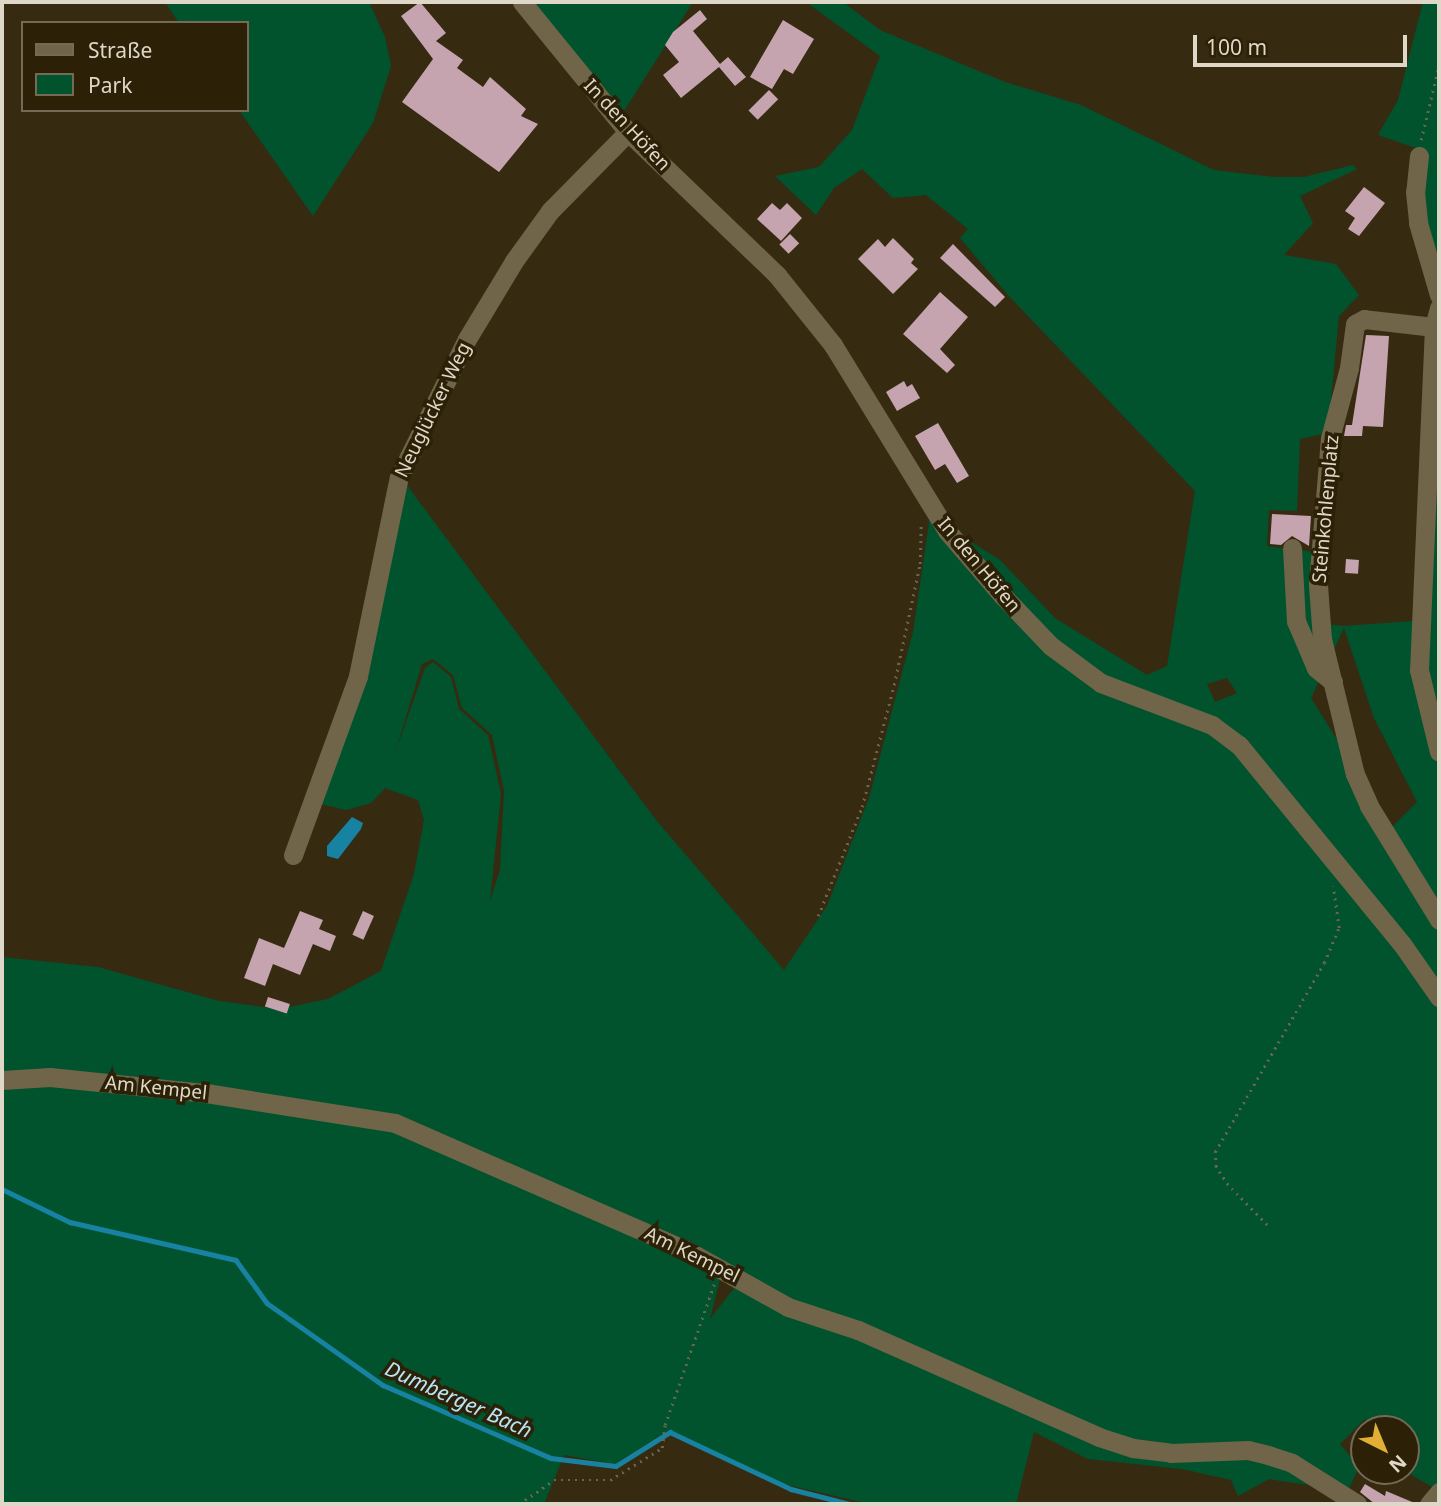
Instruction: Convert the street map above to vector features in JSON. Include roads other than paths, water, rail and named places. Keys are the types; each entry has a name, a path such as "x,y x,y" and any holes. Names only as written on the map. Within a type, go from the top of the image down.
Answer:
{"street":[{"name":"In den Höfen","path":"522,2 628,132 785,285 871,402 947,531 1051,646 1101,683 1212,725 1240,745 1327,856 1402,944 1439,997"},
{"name":"Neuglücker Weg","path":"293,855 358,676 386,530 404,466 467,340 514,261 550,211 628,132"},
{"path":"1419,156 1415,192 1418,222 1439,295"},
{"name":"Steinkohlenplatz","path":"1439,752 1419,670 1437,318 1364,319 1355,324 1349,368 1330,438 1319,555 1322,639 1348,751 1369,806 1439,920"},
{"path":"1292,548 1296,621 1316,668 1333,682"},
{"name":"Am Kempel","path":"2,1080 50,1077 206,1093 395,1123 453,1145 719,1268 788,1307 858,1331 1099,1437 1133,1448 1171,1453 1248,1450 1268,1455 1292,1464 1357,1504"},
{"path":"1429,1504 1439,1492"}],"water":[{"path":"352,817 363,823 361,829 338,859 327,856 327,846"}],"waterway":[{"name":"Dumberger Bach","path":"2,1189 70,1222 236,1260 267,1303 383,1385 551,1458 616,1466 670,1432 791,1489 850,1504"}]}
